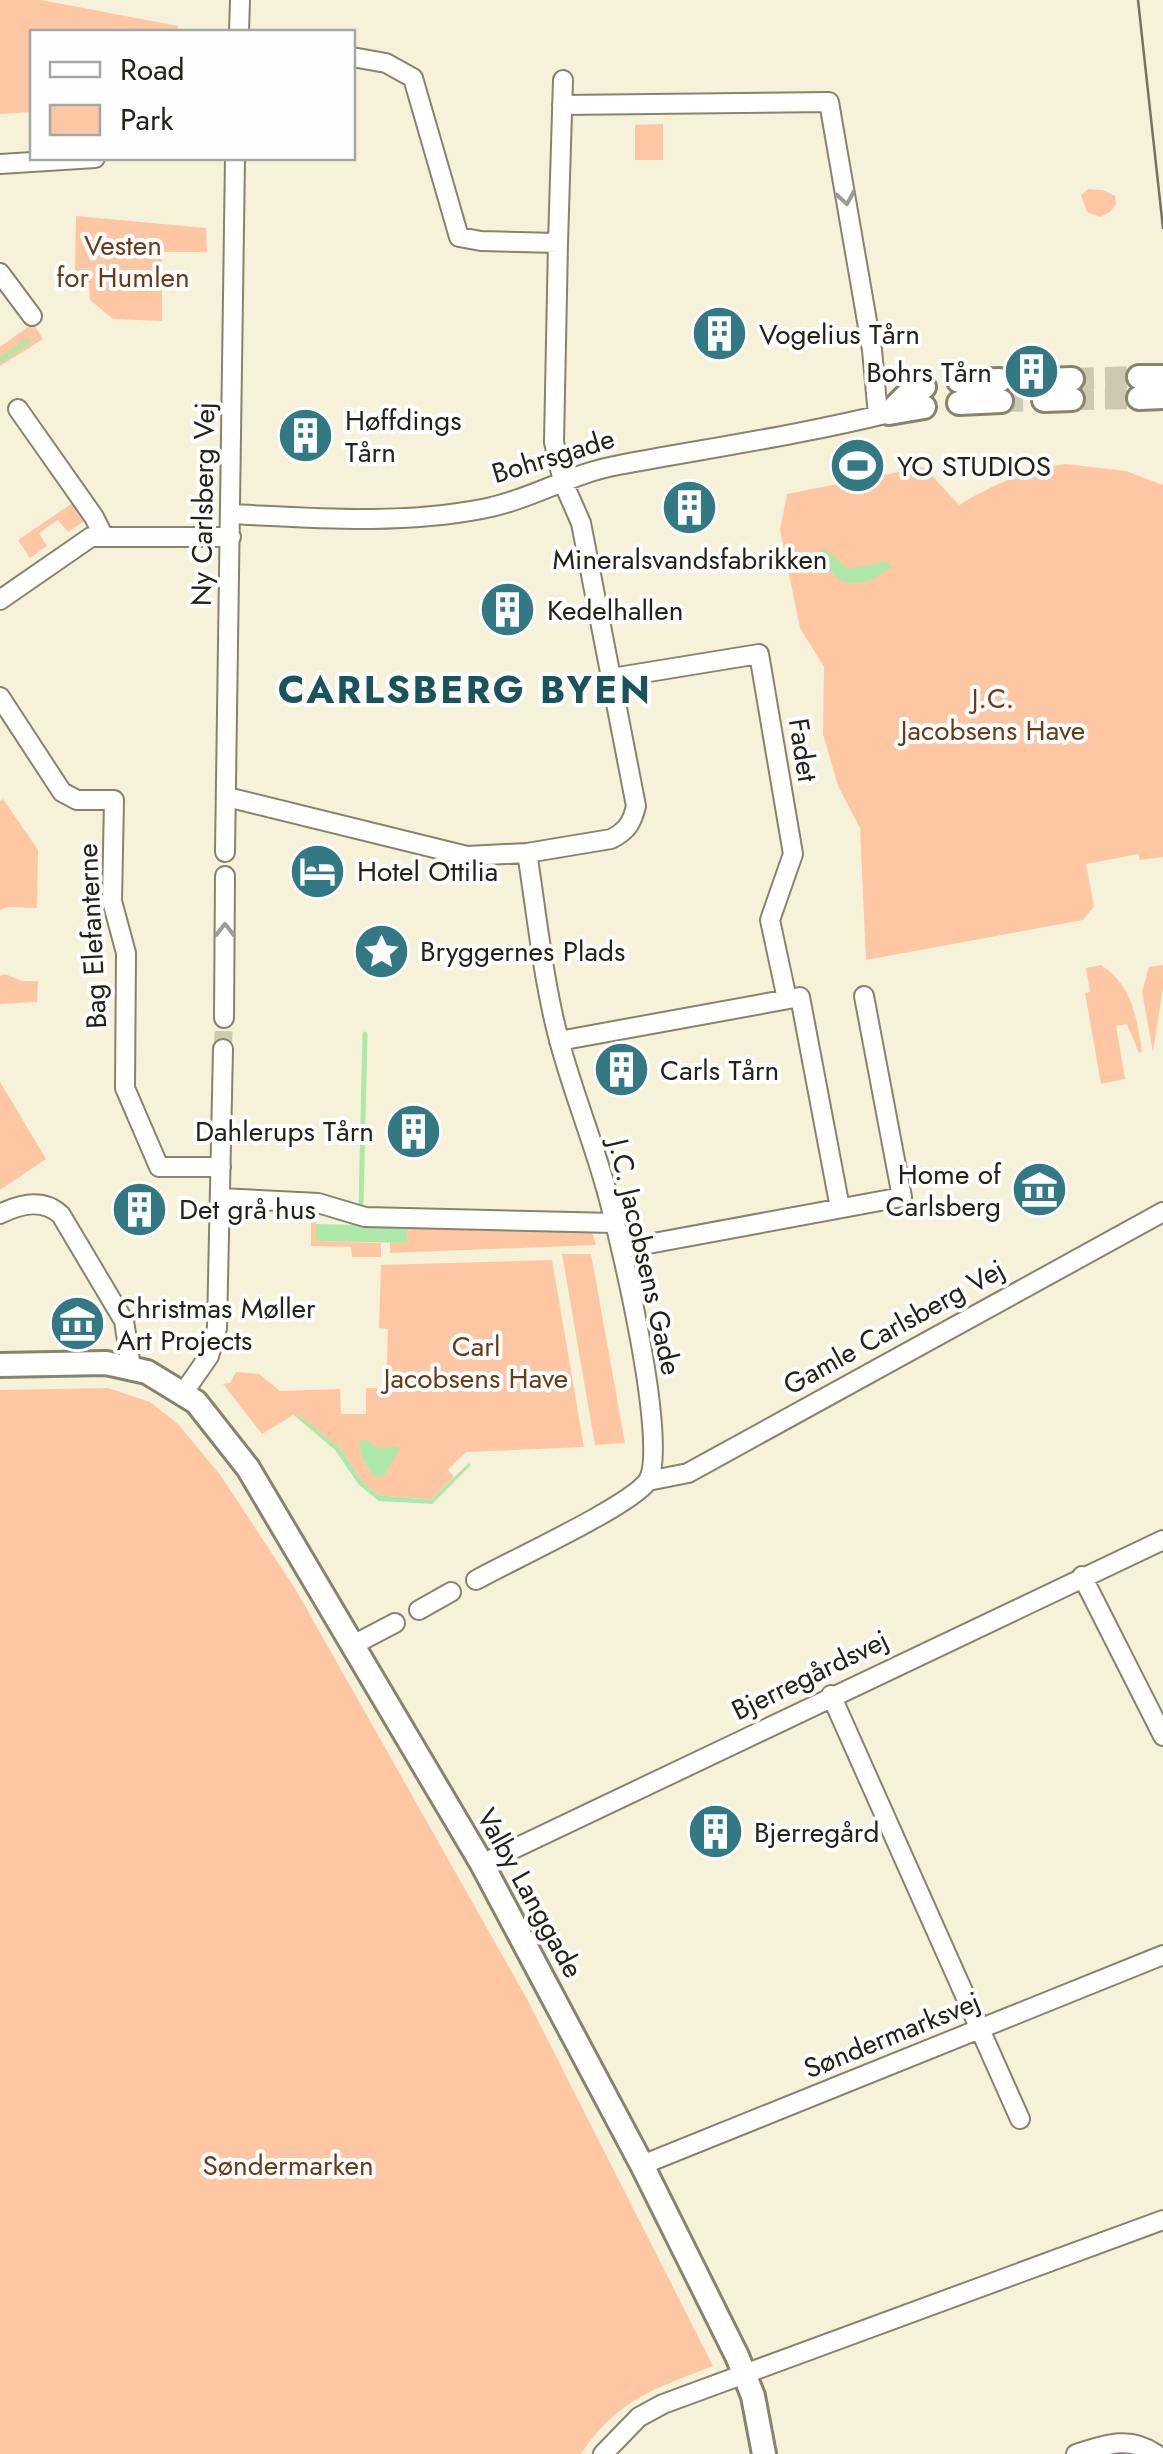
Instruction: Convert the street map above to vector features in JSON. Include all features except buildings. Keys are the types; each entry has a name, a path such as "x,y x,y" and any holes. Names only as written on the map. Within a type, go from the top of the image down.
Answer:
{"street":[{"path":"239,30 240,0"},
{"path":"355,58 386,63 413,78 459,237 481,242 558,243"},
{"path":"227,797 467,856 527,853 612,839 633,822 636,806 580,523 563,482 554,442 563,80"},
{"path":"562,105 829,102 884,414"},
{"path":"0,164 63,160"},
{"name":"Ny Carlsberg Vej","path":"226,852 236,160"},
{"path":"2,278 32,316"},
{"path":"1147,391 1163,376"},
{"path":"1044,390 1072,389"},
{"path":"959,392 1001,391"},
{"name":"Bohrsgade","path":"231,514 387,520 435,517 486,508 589,471 770,440 884,414 909,393 924,397"},
{"path":"18,409 94,517 102,535"},
{"path":"0,600 91,537 231,538"},
{"name":"Fadet","path":"612,678 760,654 792,854 770,920 793,998 840,1208"},
{"name":"Bag Elefanterne","path":"0,697 62,792 77,800 114,800 112,901 126,954 125,1088 159,1167 221,1167"},
{"name":"J.C. Jacobsens Gade","path":"527,853 559,1042 621,1248 654,1428 654,1461 648,1481"},
{"path":"224,1018 225,876"},
{"path":"621,1248 902,1197 864,996"},
{"path":"559,1042 793,998"},
{"path":"0,1365 106,1363 163,1378 184,1392 202,1369 214,1343 223,1050"},
{"path":"220,1198 318,1204 365,1217 614,1223"},
{"path":"0,1214 32,1204 49,1206 60,1215 124,1321 132,1368"},
{"name":"Gamle Carlsberg Vej","path":"648,1481 688,1472 1163,1212"},
{"name":"Valby Langgade","path":"184,1392 214,1422 248,1468 482,1864 642,2164 745,2374 764,2454"},
{"path":"476,1580 624,1500 648,1481"},
{"name":"Bjerregårdsvej","path":"482,1864 1163,1540"},
{"path":"1082,1576 1163,1736"},
{"path":"419,1610 451,1592"},
{"path":"352,1645 395,1623"},
{"path":"831,1695 1020,2119"},
{"name":"Søndermarksvej","path":"642,2164 1163,1954"},
{"path":"603,2454 639,2417 686,2394 1163,2220"},
{"path":"1076,2454 1118,2442 1136,2443 1156,2454"}],"green space":[{"path":"0,0 41,0 178,26 178,30 30,30 30,112 0,114"},
{"path":"663,124 663,160 635,160 635,125"},
{"path":"1088,189 1115,196 1116,204 1110,212 1100,217 1087,212 1081,195"},
{"name":"Vesten for Humlen","path":"76,216 206,228 207,252 162,252 162,321 113,319 90,300 89,282 84,282 75,270"},
{"path":"33,323 43,339 0,366 0,347"},
{"name":"J.C. Jacobsens Have","path":"1066,464 1126,471 1163,485 1163,857 1140,860 1138,854 1086,864 1094,906 1083,920 866,960 860,828 838,786 823,734 824,667 800,628 780,530 787,494 924,467 959,505 1011,479"},
{"path":"74,502 86,520 68,532 58,520 39,533 47,546 30,558 18,540"},
{"path":"3,799 38,850 37,908 0,910"},
{"path":"1101,965 1126,992 1142,1051 1139,1053 1127,1024 1116,1026 1125,1079 1101,1084 1085,993 1090,992 1086,968"},
{"path":"1163,965 1153,1052 1142,992 1149,967"},
{"path":"5,974 22,981 38,981 37,1002 0,1004 0,976"},
{"path":"0,1082 46,1159 0,1190"},
{"path":"291,1213 316,1213 316,1241 381,1243 381,1257 352,1257 351,1247 311,1246 311,1221 291,1220"},
{"path":"407,1226 591,1229 596,1245 390,1253 390,1243 407,1243"},
{"path":"562,1254 591,1254 625,1443 595,1445"},
{"name":"Carl Jacobsens Have","path":"552,1260 584,1447 466,1452 448,1470 454,1477 431,1500 378,1495 362,1481 339,1447 293,1415 262,1434 223,1384 230,1383 236,1372 259,1374 280,1391 340,1389 341,1414 366,1414 366,1388 386,1388 388,1329 379,1328 381,1265"},
{"name":"Søndermarken","path":"108,1388 150,1402 179,1425 221,1476 296,1590 527,1999 713,2366 655,2389 623,2408 581,2454 0,2454 0,1390"}],"shaded area":[{"path":"821,550 848,569 883,562 892,564 868,580 845,582 830,570"},
{"path":"316,1224 407,1226 407,1243 316,1241"},
{"path":"297,1414 339,1447 362,1481 378,1495 431,1500 471,1465 432,1504 379,1501 359,1485 335,1450"},
{"path":"364,1439 379,1448 400,1447 384,1476 376,1477 369,1470 360,1446"}],"waterway":[{"path":"0,360 28,341"},
{"path":"361,1206 365,1034"}],"tunnel":[{"path":"1072,379 1139,377"},
{"path":"1000,380 1044,380"},
{"path":"1072,399 1139,398"},
{"path":"1001,401 1044,400"},
{"path":"223,1049 224,1018"}],"tram line":[{"path":"1138,0 1163,228"}],"place":[{"name":"Vogelius Tårn","path":"720,334"},
{"name":"Bohrs Tårn","path":"1031,372"},
{"name":"Høffdings Tårn","path":"306,436"},
{"name":"YO STUDIOS","path":"858,466"},
{"name":"Mineralsvandsfabrikken","path":"690,508"},
{"name":"Kedelhallen","path":"508,610"},
{"name":"Hotel Ottilia","path":"318,871"},
{"name":"Bryggernes Plads","path":"381,951"},
{"name":"Carls Tårn","path":"621,1070"},
{"name":"Dahlerups Tårn","path":"413,1131"},
{"name":"Home of Carlsberg","path":"1040,1190"},
{"name":"Det grå hus","path":"140,1209"},
{"name":"Christmas Møller Art Projects","path":"78,1324"},
{"name":"Bjerregård","path":"715,1832"}],"district":[{"name":"CARLSBERG BYEN","path":"465,689"}]}
